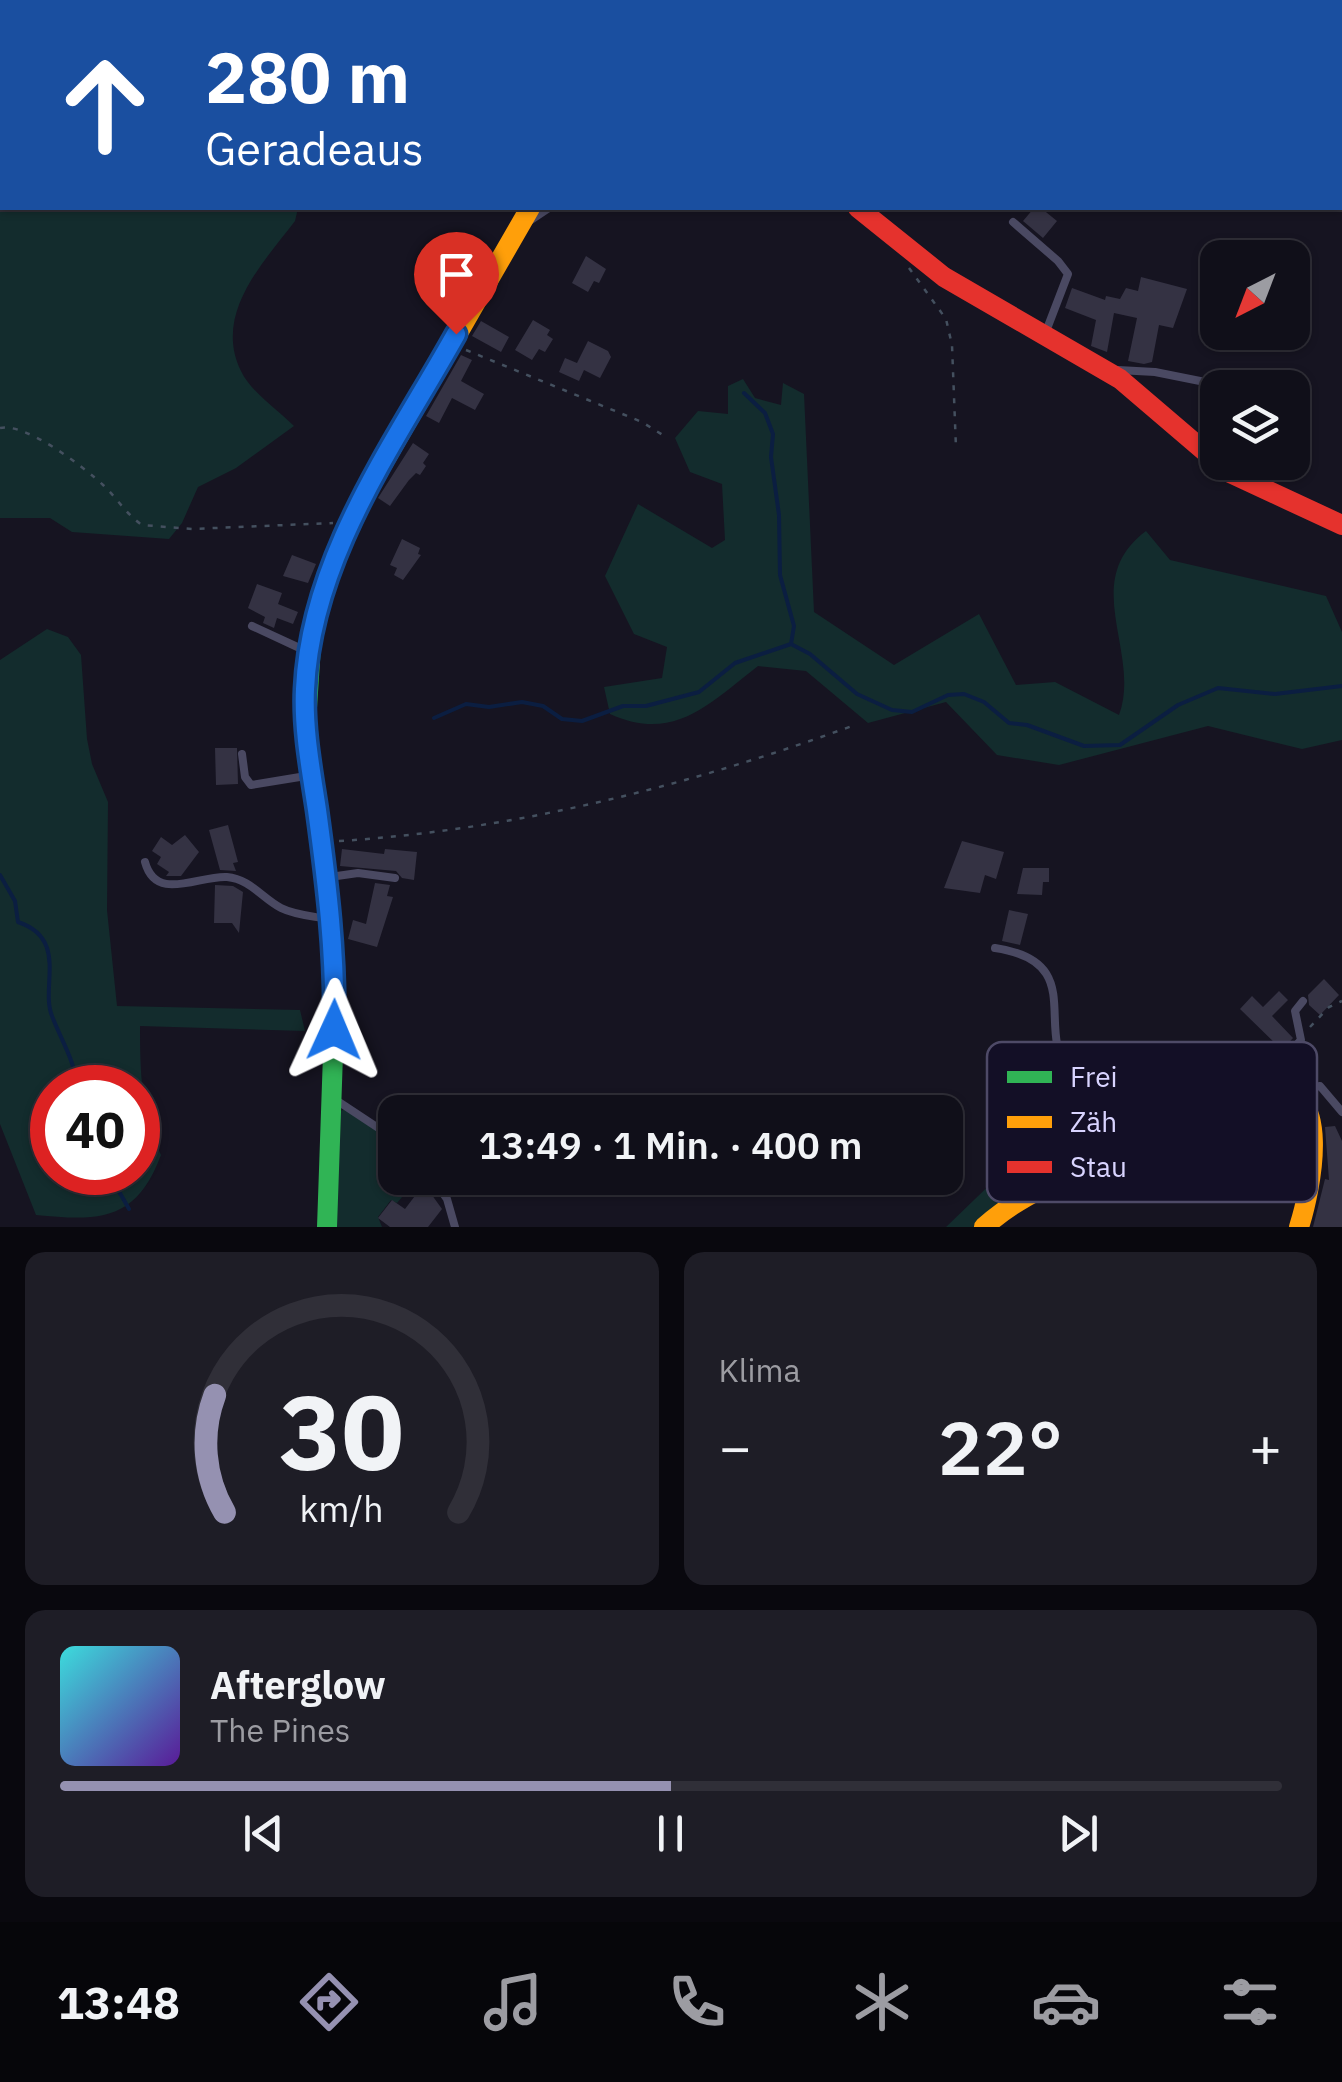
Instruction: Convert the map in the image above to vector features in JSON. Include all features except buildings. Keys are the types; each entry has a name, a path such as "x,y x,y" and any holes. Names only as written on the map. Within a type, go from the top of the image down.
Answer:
{"street":[{"path":"860,210 944,277 1138,392 1230,472 1342,526"},
{"path":"327,1227 334,997 330,920 306,723 308,652 320,598 350,522 526,215"},
{"path":"984,1227 1017,1202"},
{"path":"1298,1227 1307,1202"}],"lane":[{"path":"526,215 530,222 546,210"},
{"path":"1013,222 1058,260 1068,274 1044,336"},
{"path":"1104,370 1155,372 1200,380"},
{"path":"252,626 308,652"},
{"path":"242,754 245,777 251,784 312,775"},
{"path":"145,862 153,877 172,886 232,878 247,883 282,908 330,920"},
{"path":"325,878 358,873 395,878"},
{"path":"995,948 1033,960 1050,981 1058,1042"},
{"path":"1301,1040 1295,1012 1303,1001"},
{"path":"1317,1087 1342,1112"},
{"path":"331,1098 378,1126"},
{"path":"444,1195 455,1227"}],"path":[{"path":"912,252 909,272 942,312 949,333 956,448"},
{"path":"450,343 642,422 666,438"},
{"path":"0,428 8,426 31,433 103,485 142,526 350,522"},
{"path":"321,842 392,838 592,805 767,756 852,726"},
{"path":"1301,1040 1302,1034 1330,1007 1342,1001"}],"green space":[{"path":"0,210 298,210 295,221 246,290 233,329 234,350 245,378 294,426 236,468 198,487 182,523 169,539 72,532 50,518 0,518"},
{"path":"743,379 755,398 781,405 783,383 804,394 814,612 894,665 979,614 1016,685 1055,682 1119,715 1124,691 1114,595 1116,572 1126,551 1146,531 1170,560 1326,596 1342,632 1342,740 1302,749 1208,726 1059,765 997,755 946,702 868,723 806,671 758,666 707,706 672,722 633,722 610,714 604,687 662,678 667,647 634,634 605,576 638,504 712,548 725,540 722,484 690,472 675,438 698,411 728,414 728,386"},
{"path":"47,629 68,637 81,655 87,739 92,764 108,802 107,910 117,1006 300,1010 305,1031 140,1026 141,1065 30,1065 30,1195 138,1195 113,1212 79,1218 36,1215 0,1124 0,660"},
{"path":"346,1109 378,1130 378,1195 404,1195 397,1203 391,1200 378,1217 382,1227 334,1227 340,1111"},
{"path":"987,1187 987,1202 1007,1202 979,1227 946,1227"}],"waterway":[{"path":"744,393 765,413 773,434 771,457 779,515 780,575 794,626 791,644"},
{"path":"434,718 466,704 489,707 522,702 543,706 562,719 582,721 623,706 646,706 699,692 735,663 791,644 810,654 857,694 892,710 912,712 948,695 964,694 984,702 1009,723 1027,725 1084,746 1120,745 1178,705 1218,688 1275,694 1342,686"},
{"path":"0,875 15,901 18,922 34,930 48,952 49,1004 73,1065"},
{"path":"121,1195 129,1209"}],"traffic: fast":[{"path":"327,1227 335,997 330,916 306,723 312,630 332,565 370,486"}],"traffic: slow":[{"path":"370,486 529,210"},
{"path":"984,1227 1019,1202"},
{"path":"1299,1227 1305,1202"}],"traffic: jam":[{"path":"860,210 944,277 1120,379 1230,473 1342,525"}],"route":[{"path":"334,1030 334,958 306,723 309,643 320,598 350,522 456,334"}]}
